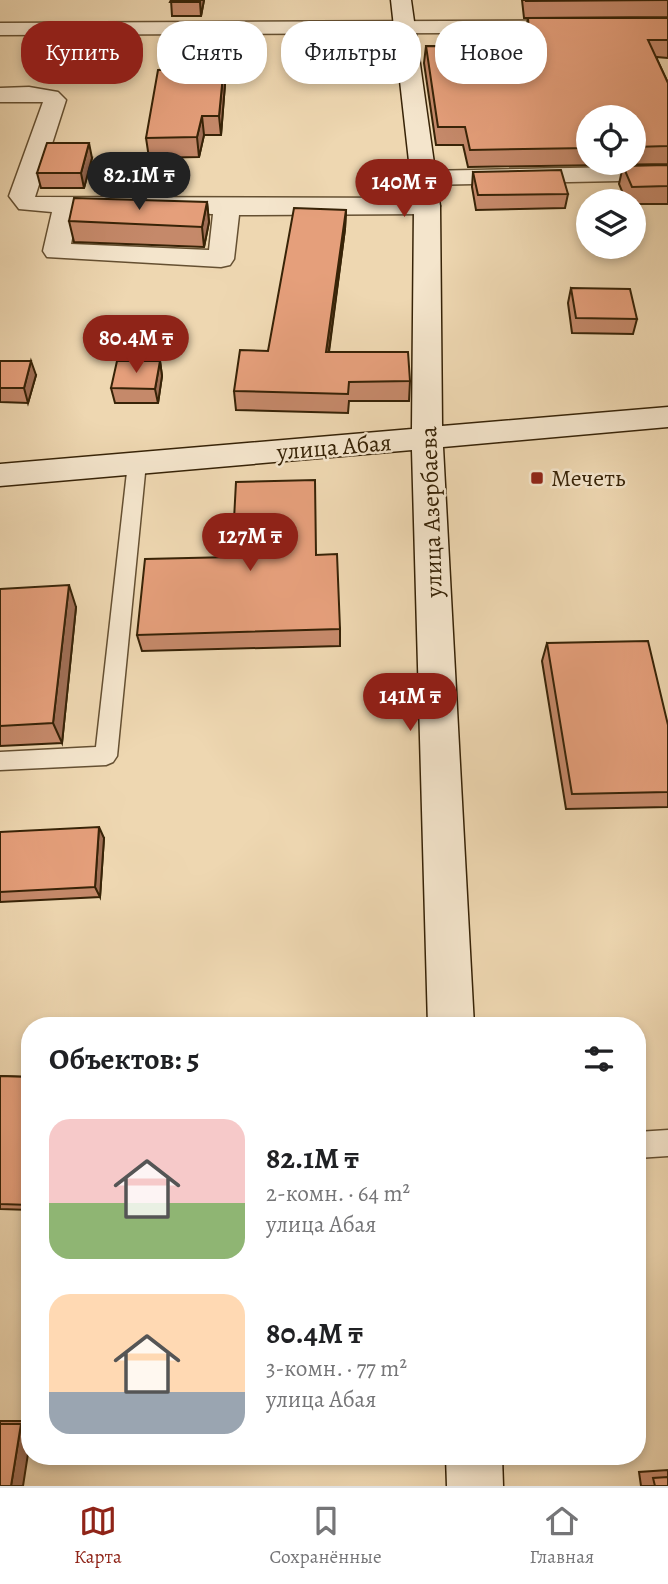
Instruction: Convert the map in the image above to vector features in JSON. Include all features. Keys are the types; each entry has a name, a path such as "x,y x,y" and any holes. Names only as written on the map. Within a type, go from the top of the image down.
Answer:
{"street":[{"name":"улица Азербаева","path":"401,0 403,21"},
{"path":"421,26 668,26"},
{"path":"0,29 281,27"},
{"name":"улица Азербаева","path":"412,84 427,206 427,438 451,1017"},
{"path":"0,95 41,94 50,95 55,100 21,196 28,204 427,206"},
{"path":"425,178 668,173"},
{"path":"66,206 56,251 221,259 227,207"},
{"name":"улица Абая","path":"0,475 668,417"},
{"path":"474,1465 475,1486"}],"lane":[{"path":"0,761 106,756 137,463"},
{"path":"646,1145 668,1143"}],"building":[{"path":"200,0 200,2 170,2"},
{"path":"526,0 668,0 526,1"},
{"path":"528,18 668,18 668,40 648,40 668,83 668,146 646,147 646,105 576,105 576,148 470,150 465,127 438,127 426,46 435,46 435,84 547,84 547,21 528,21"},
{"path":"157,76 157,84 222,84 219,116 202,116 197,137 146,138"},
{"path":"47,143 89,143 81,173 37,173"},
{"path":"646,165 668,165 668,186 632,187 627,175 646,175"},
{"path":"561,170 568,194 478,195 473,172"},
{"path":"74,198 207,202 202,227 69,221"},
{"path":"294,208 346,210 326,352 408,352 410,381 349,382 348,394 234,391 240,350 268,351"},
{"path":"571,288 630,289 637,319 576,318"},
{"path":"0,361 31,361 24,388 0,388"},
{"path":"117,361 160,361 155,389 111,388"},
{"path":"315,480 316,555 337,554 340,629 137,635 145,559 232,557 236,482"},
{"path":"69,585 53,723 0,726 0,589"},
{"path":"648,641 668,725 668,792 572,794 547,643"},
{"path":"99,827 95,887 0,892 0,832"},
{"path":"0,1076 21,1077 21,1205 0,1204"},
{"path":"0,1424 21,1424 11,1486 0,1486"},
{"path":"668,1477 668,1486 655,1486 653,1478"}],"place":[{"name":"Мечеть","path":"537,478"}]}
